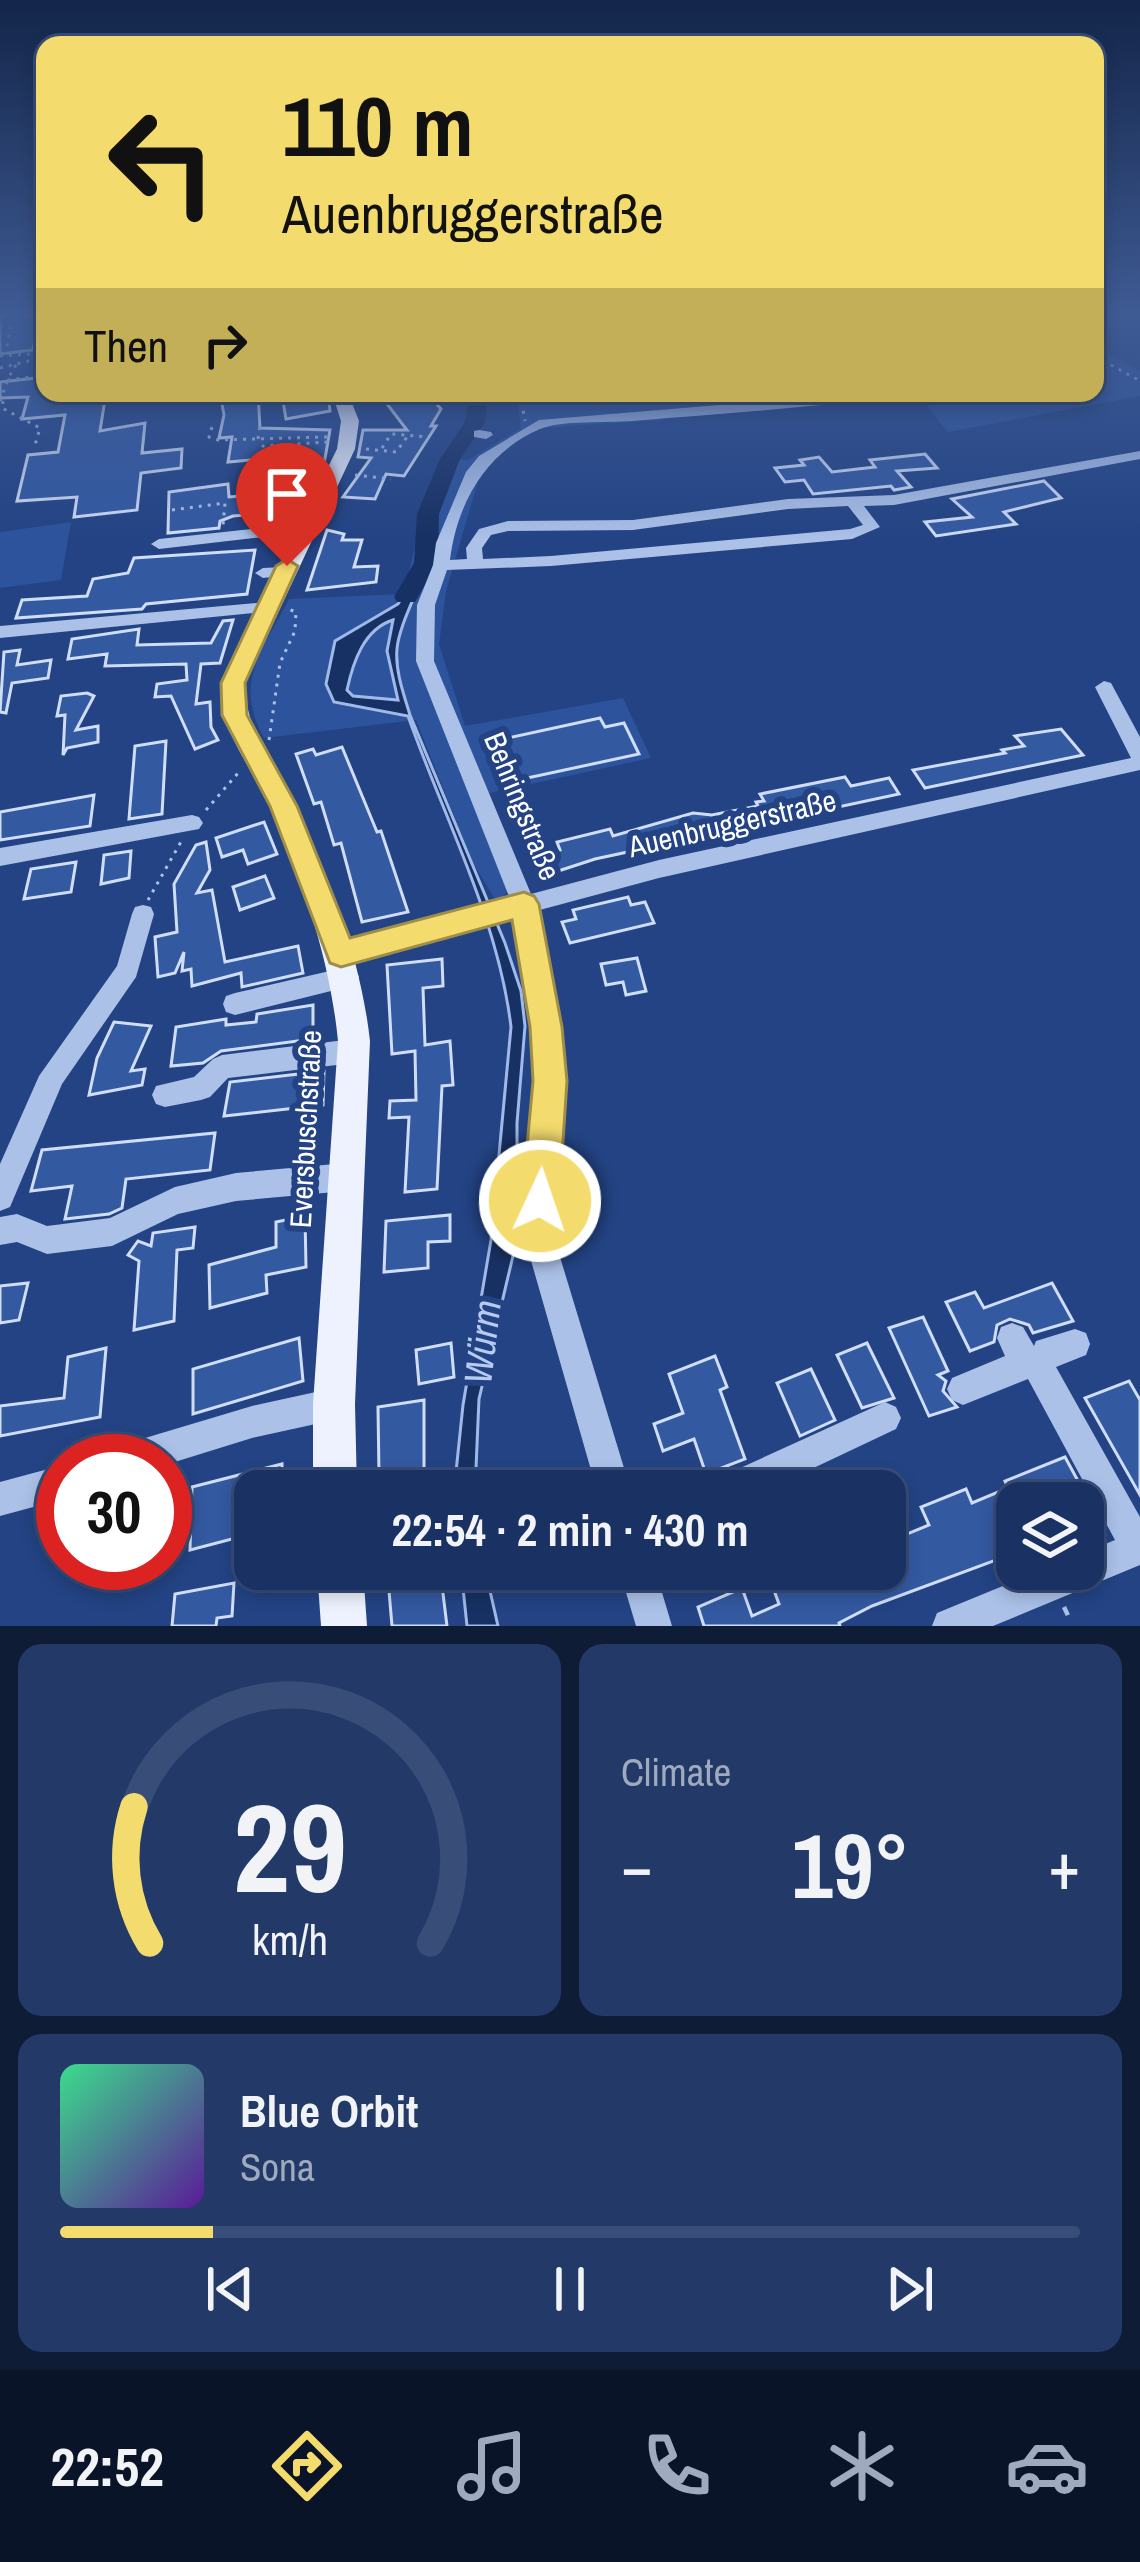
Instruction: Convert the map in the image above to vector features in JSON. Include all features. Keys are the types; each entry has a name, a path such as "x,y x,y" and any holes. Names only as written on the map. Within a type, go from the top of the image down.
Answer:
{"main road":[{"path":"339,405 348,451"},
{"name":"Eversbuschstraße","path":"335,1470 334,1404 353,1051 344,965 284,806 235,715 232,691 268,607 274,572 307,528 348,451"},
{"path":"341,1590 344,1626"}],"street":[{"path":"526,429 539,424 830,402"},
{"name":"Behringstraße","path":"526,429 484,459 471,475 426,605 425,661 515,907 546,1027 550,1081 540,1201 545,1257 608,1470"},
{"path":"475,562 474,548 484,532 508,526 633,524 788,504 853,502 978,487 1140,455"},
{"path":"441,565 551,561 852,534 872,527 853,502"},
{"path":"159,544 307,528"},
{"path":"0,652 3,631 268,607"},
{"path":"1104,686 1138,764"},
{"name":"Auenbruggerstraße","path":"236,1004 515,907 659,869 1138,764"},
{"path":"0,857 192,823"},
{"path":"0,1197 52,1076 128,970 143,914"},
{"path":"165,1095 201,1088 222,1066 353,1051"},
{"path":"0,1232 16,1228 47,1240 112,1232 175,1201 236,1187 346,1177"},
{"path":"963,1389 1026,1357 1075,1344"},
{"path":"950,1626 1139,1547 1026,1357"},
{"path":"192,1440 334,1404"},
{"path":"773,1470 885,1418"},
{"path":"0,1499 36,1489"},
{"path":"643,1590 654,1626"}],"path":[{"path":"1,401 2,408 40,428 35,445"},
{"path":"522,402 526,429"},
{"path":"258,439 260,425"},
{"path":"212,427 209,437 218,440 258,439 348,451 391,479"},
{"path":"380,449 391,434 428,437"},
{"path":"260,456 262,446 396,452 407,437"},
{"path":"172,510 225,503 222,537"},
{"path":"143,914 192,823 246,764 258,760 269,742 280,663 295,631 296,612 268,607"}],"shaded area":[{"path":"1104,388 1140,388 1140,396 948,432 926,405 1104,402"},
{"path":"517,402 796,402 661,416 663,420 536,428 483,464 446,591 439,644 465,726 623,698 651,758 489,793 522,881 496,901 472,861 416,720 264,738 255,718 251,683 261,651 289,599 404,594 422,514 448,460 468,460 521,428"},
{"path":"71,522 61,580 0,588 0,532"}],"water":[{"path":"425,562 399,638 399,674 410,715 521,991 525,1026 517,1123 517,1239 479,1399 476,1470 456,1470 491,1240 511,1027 482,908 408,716 334,702 326,684 335,641 398,604","holes":["393,620 387,651 398,700 353,696 347,690 361,648 374,631"]},
{"path":"463,1590 490,1590 498,1626 467,1626"}],"building":[{"path":"0,388 36,388 36,402 105,402 100,431 145,423 142,453 182,449 181,468 141,473 137,510 74,517 77,497 17,501 28,455 58,452 65,415 22,419 28,397 0,398"},
{"path":"222,402 259,402 260,428 330,430 324,464 318,467 300,514 283,515 295,469 260,472 261,459 228,462 232,437 219,438"},
{"path":"283,402 329,402 330,411 286,419"},
{"path":"435,402 441,409 431,426 436,426 404,476 386,474 375,499 343,497 371,458 358,457 363,430 407,430 387,404"},
{"path":"925,454 937,468 897,471 911,487 894,490 891,486 813,494 804,480 785,482 775,468 804,465 800,460 819,457 832,472 875,467 870,460"},
{"path":"1044,481 1061,498 1004,512 1016,524 936,536 925,522 972,517 952,499"},
{"path":"228,484 229,497 264,494 260,514 233,516 220,521 219,528 168,533 169,492"},
{"path":"327,530 344,534 342,540 362,540 354,567 378,566 376,582 307,590"},
{"path":"255,550 247,594 146,604 142,609 16,618 22,600 87,596 93,579 128,573 134,558"},
{"path":"233,620 220,663 201,664 196,704 210,702 211,727 218,740 195,749 171,696 155,697 157,684 187,680 186,664 105,666 107,654 68,659 72,639 139,629 137,645 211,643 223,621"},
{"path":"20,650 17,665 51,660 48,678 12,683 6,713 0,712 4,652"},
{"path":"61,696 94,696 76,730 98,726 98,742 67,748 63,755 65,715 57,716"},
{"path":"600,718 605,727 624,723 639,754 518,780 503,739"},
{"path":"1061,729 1083,755 925,788 913,770 1005,753 1002,750 1024,746 1015,736"},
{"path":"166,741 162,814 129,819 135,746"},
{"path":"342,747 377,832 381,831 408,912 362,922 341,843 334,845 321,802 314,804 296,754 313,749 316,755"},
{"path":"845,777 851,786 889,778 899,794 595,859 546,875 539,855 560,850 557,842 610,829 613,836 693,813 712,815 758,806 756,802 764,801 760,794"},
{"path":"94,795 90,826 0,840 0,812"},
{"path":"264,822 277,854 248,864 243,850 222,857 216,838"},
{"path":"206,842 210,870 197,893 212,890 225,962 298,946 303,973 242,987 241,973 192,986 191,969 182,971 184,952 175,973 158,977 155,937 177,932 174,884 196,845"},
{"path":"131,851 129,878 101,884 104,855"},
{"path":"76,862 71,892 24,899 31,869"},
{"path":"265,876 274,898 240,910 233,887"},
{"path":"628,897 631,905 645,902 654,923 570,943 562,922 576,919 573,910"},
{"path":"637,958 646,991 626,995 623,982 606,985 601,964"},
{"path":"442,959 443,986 423,988 425,1045 450,1041 453,1085 442,1086 437,1189 405,1192 409,1117 389,1118 390,1101 416,1100 415,1051 392,1054 387,965"},
{"path":"313,1005 313,1039 221,1051 203,1063 171,1066 176,1027 226,1019 226,1025 256,1022 257,1014"},
{"path":"114,1022 151,1026 131,1071 145,1069 142,1085 89,1095 97,1058"},
{"path":"324,1071 323,1105 224,1116 230,1082"},
{"path":"215,1133 210,1170 126,1179 122,1208 109,1214 65,1219 72,1186 31,1191 42,1150"},
{"path":"450,1215 450,1241 428,1242 428,1268 384,1272 386,1221"},
{"path":"305,1216 306,1267 266,1275 267,1293 210,1308 209,1265 276,1247 276,1222"},
{"path":"195,1227 193,1248 177,1250 174,1321 134,1330 139,1261 128,1255 138,1241 151,1246 153,1233"},
{"path":"28,1283 19,1320 0,1323 0,1286"},
{"path":"1052,1283 1073,1321 1033,1333 1029,1325 1010,1319 997,1325 994,1342 970,1351 946,1302 975,1292 984,1308"},
{"path":"923,1317 948,1371 938,1375 946,1381 943,1391 957,1407 929,1416 889,1328"},
{"path":"299,1338 303,1381 193,1414 193,1369"},
{"path":"451,1343 454,1377 419,1384 416,1350"},
{"path":"867,1343 894,1398 862,1408 837,1355"},
{"path":"106,1348 100,1417 0,1436 0,1406 64,1398 68,1357"},
{"path":"715,1356 727,1387 720,1390 745,1459 705,1470 694,1439 663,1451 654,1424 683,1413 669,1374"},
{"path":"811,1369 835,1420 800,1436 777,1383"},
{"path":"1129,1381 1140,1400 1140,1495 1085,1398"},
{"path":"424,1400 424,1470 379,1470 378,1407"},
{"path":"1065,1457 1079,1482 1005,1482"},
{"path":"234,1476 234,1538 192,1549 192,1487"},
{"path":"966,1489 972,1503 996,1493 996,1560 872,1606 840,1626 704,1626 698,1607 737,1590 743,1590 752,1616 779,1604 774,1590 906,1590 906,1534 929,1525 921,1507"},
{"path":"234,1583 232,1616 217,1618 216,1626 172,1626 175,1594"},
{"path":"389,1590 443,1590 447,1626 392,1626"}],"waterway":[{"name":"Würm","path":"406,597 426,563 428,514 450,459 475,422 478,402"}],"route":[{"path":"287,566 233,683 235,715 284,806 341,954 524,904 546,1027 550,1081 540,1201"}]}
